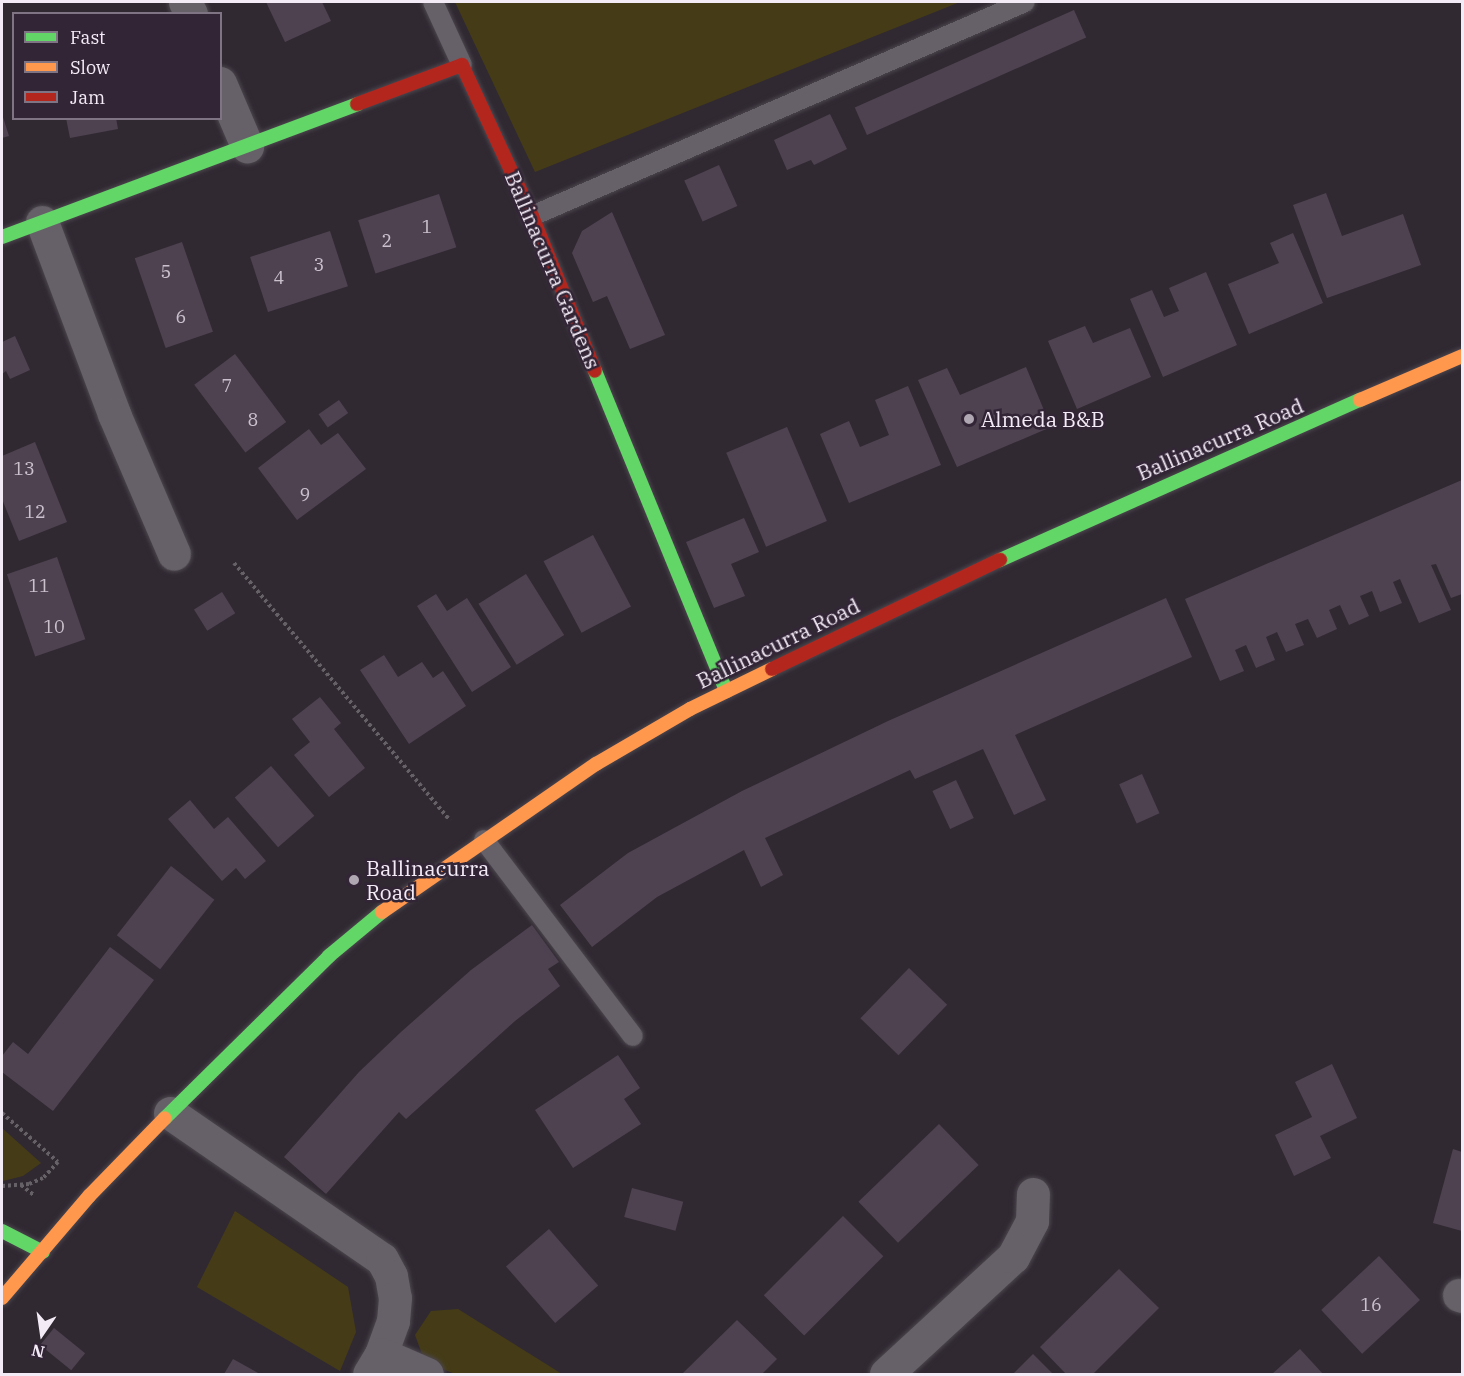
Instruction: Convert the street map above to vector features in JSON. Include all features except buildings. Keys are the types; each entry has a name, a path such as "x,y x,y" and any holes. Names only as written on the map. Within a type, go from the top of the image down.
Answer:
{"main road":[{"path":"2,237 462,65"},
{"name":"Ballinacurra Gardens","path":"462,65 532,216 726,691"},
{"name":"Ballinacurra Road","path":"2,1298 90,1195 329,956 369,921 633,740 726,691 1053,534 1462,356"},
{"path":"2,1232 42,1251"}],"street":[{"path":"222,88 247,146"},
{"path":"42,222 114,414 174,554"},
{"path":"170,1113 382,1259 391,1276 395,1298 393,1321 375,1364 427,1374"},
{"path":"886,1374 1013,1257 1032,1221 1033,1194"}],"lane":[{"path":"433,2 462,65"},
{"path":"532,216 1025,2"},
{"path":"479,844 633,1036"}],"path":[{"path":"234,563 479,844"},
{"path":"2,1113 58,1162 43,1178 21,1185 2,1185"},
{"path":"21,1185 34,1195"}],"shaded area":[{"path":"455,2 960,2 535,172"},
{"path":"2,1128 41,1163 23,1176 3,1181"},
{"path":"235,1211 348,1287 356,1332 340,1371 197,1287"},
{"path":"458,1309 562,1374 455,1374 425,1362 415,1335 431,1311"}],"traffic: fast":[{"path":"2,237 357,104"},
{"path":"595,371 726,691"},
{"path":"1000,560 1360,400"},
{"path":"165,1118 329,956 382,912"},
{"path":"2,1231 43,1252"}],"traffic: slow":[{"path":"1360,400 1462,356"},
{"path":"382,912 596,764 690,709 772,669"},
{"path":"2,1298 90,1195 165,1118"}],"traffic: jam":[{"path":"357,104 462,65 532,216 595,371"},
{"path":"772,669 1000,560"}],"place":[{"name":"Almeda B&B","path":"969,419"},
{"name":"Ballinacurra Road","path":"354,880"}]}
